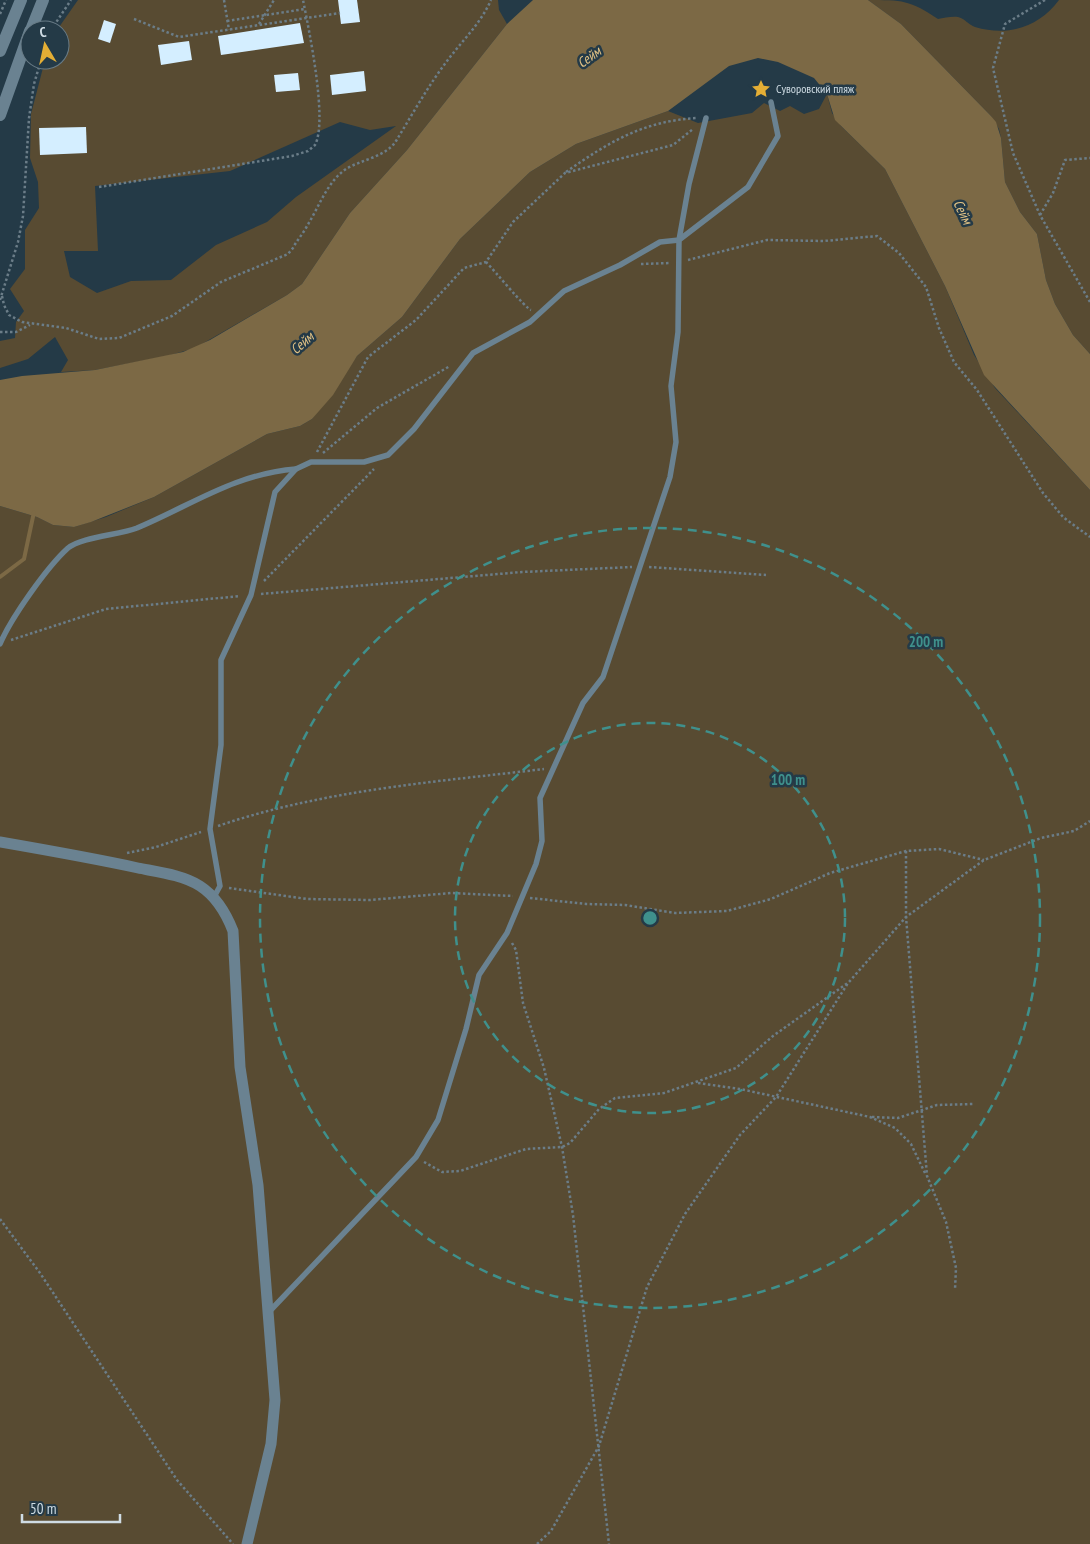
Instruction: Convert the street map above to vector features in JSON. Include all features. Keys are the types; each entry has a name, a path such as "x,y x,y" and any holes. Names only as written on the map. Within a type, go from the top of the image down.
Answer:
{"street":[{"path":"0,51 21,0"},
{"path":"35,20 43,0"},
{"path":"0,115 20,59"},
{"path":"0,842 176,876 199,885 214,897 226,913 233,931 240,1066 258,1184 275,1400 271,1444 247,1544"}],"lane":[{"path":"1,642 42,577 70,547 135,528 245,478 271,471 296,469 311,462 364,462 388,455 414,429 473,353 530,322 564,291 620,265 660,242 679,240 748,187 778,136 771,102"},
{"path":"268,1313 416,1158 438,1120 466,1029 479,975 506,934 536,864 542,841 540,798 583,703 603,677 670,477 676,442 671,386 678,332 679,240 689,184 706,118"},
{"path":"214,897 220,886 210,829 221,745 221,660 251,595 275,492 296,469"}],"path":[{"path":"0,14 6,0"},
{"path":"58,20 71,0"},
{"path":"224,0 228,30"},
{"path":"259,25 274,0"},
{"path":"99,188 242,166 308,151 317,142 319,119 317,83 303,0"},
{"path":"2,296 9,314 30,325 66,328 99,339 119,338 172,316 221,282 288,254 294,248 329,188 344,171 382,152 396,141 399,132 411,117 437,75 468,37 477,21 485,15 491,0"},
{"path":"1046,0 1005,24 993,68 1013,153 1040,215 1090,302"},
{"path":"227,21 305,9"},
{"path":"134,19 179,37 340,13"},
{"path":"0,300 18,242 23,216 29,118 38,70"},
{"path":"311,462 368,356 416,320 464,268 486,262 513,222 565,173 614,140 630,132 671,119 706,118"},
{"path":"565,173 674,145 706,118"},
{"path":"1040,215 1053,193 1065,160 1090,158"},
{"path":"620,265 678,263 766,240 824,241 877,236 899,253 926,287 939,328 954,362 977,390 1043,493 1063,516 1090,537"},
{"path":"486,262 508,284 525,308 540,313"},
{"path":"0,332 16,332 30,325"},
{"path":"311,462 377,408 473,353"},
{"path":"251,595 388,455"},
{"path":"1,642 10,641 106,609 251,595 522,572 641,566 766,574"},
{"path":"120,854 156,847 257,813 350,793 553,768"},
{"path":"538,1544 552,1531 599,1446 647,1287 685,1214 740,1135 776,1097 849,982 906,917 984,860 1042,838 1074,831 1090,821"},
{"path":"220,886 307,899 370,900 451,893 521,896 586,904 626,905 675,913 727,911 771,899 830,873 906,851 939,849 984,860"},
{"path":"906,851 906,917 927,1176"},
{"path":"506,934 516,950 523,1002 544,1068 562,1147 573,1216 609,1544"},
{"path":"416,1158 442,1172 460,1171 526,1149 562,1147 570,1143 599,1109 615,1098 664,1093 736,1068 773,1036 849,982"},
{"path":"697,1083 776,1097 870,1118 896,1128 911,1144 946,1222 956,1268 955,1290"},
{"path":"870,1118 898,1118 922,1108 937,1105 974,1104"},
{"path":"0,1219 40,1273 177,1480 233,1544"}],"shaded area":[{"path":"78,0 498,0 499,10 507,24 407,150 350,213 302,284 287,295 195,348 167,356 95,370 61,372 68,360 55,337 28,359 0,368 0,341 15,338 16,322 24,311 10,289 25,269 25,230 39,208 38,182 30,158 31,114 42,70 70,70 70,20 64,20","holes":["340,122 370,130 396,126 296,197 267,222 216,245 171,280 131,281 97,293 70,277 64,251 98,251 95,186 230,171"]},
{"path":"868,0 905,2 920,8 938,19 958,17 975,27 999,31 1011,30 1032,23 1042,17 1059,0 1090,0 1090,354 1073,335 1055,304 1046,280 1037,234 1020,212 1005,182 1001,138 999,129 991,116 901,24"},
{"path":"827,94 832,113 841,126 885,169 945,286 974,355 995,388 1090,490 1090,1544 0,1544 0,506 37,517 53,525 74,527 106,517 154,497 267,434 300,426 312,419 357,356 402,317 460,239 530,172 576,144 668,111 698,123 752,113 764,103 780,111 790,106 804,114 819,109"}],"water":[{"name":"Сейм","path":"533,0 868,0 901,24 996,122 1001,138 1005,182 1020,212 1037,234 1046,280 1055,304 1073,335 1090,354 1090,490 984,375 945,286 885,169 835,120 827,94 814,78 778,62 758,58 729,66 668,111 576,144 530,172 460,239 402,317 357,356 333,395 312,419 300,426 267,434 154,497 74,527 53,525 37,517 0,506 0,380 22,376 95,370 183,352 210,340 287,295 302,284 350,213 407,150 507,24"}],"building":[{"path":"338,0 357,0 360,22 341,24"},
{"path":"104,20 116,24 110,43 98,39"},
{"path":"300,23 304,43 221,55 218,36"},
{"path":"189,41 192,60 161,65 158,45"},
{"path":"364,71 366,91 332,95 330,75"},
{"path":"298,73 300,90 276,92 274,75"},
{"path":"86,127 87,153 40,155 39,128"}],"waterway":[{"path":"0,577 24,559 34,512"}],"place":[{"name":"Суворовский пляж","path":"761,89"}]}
